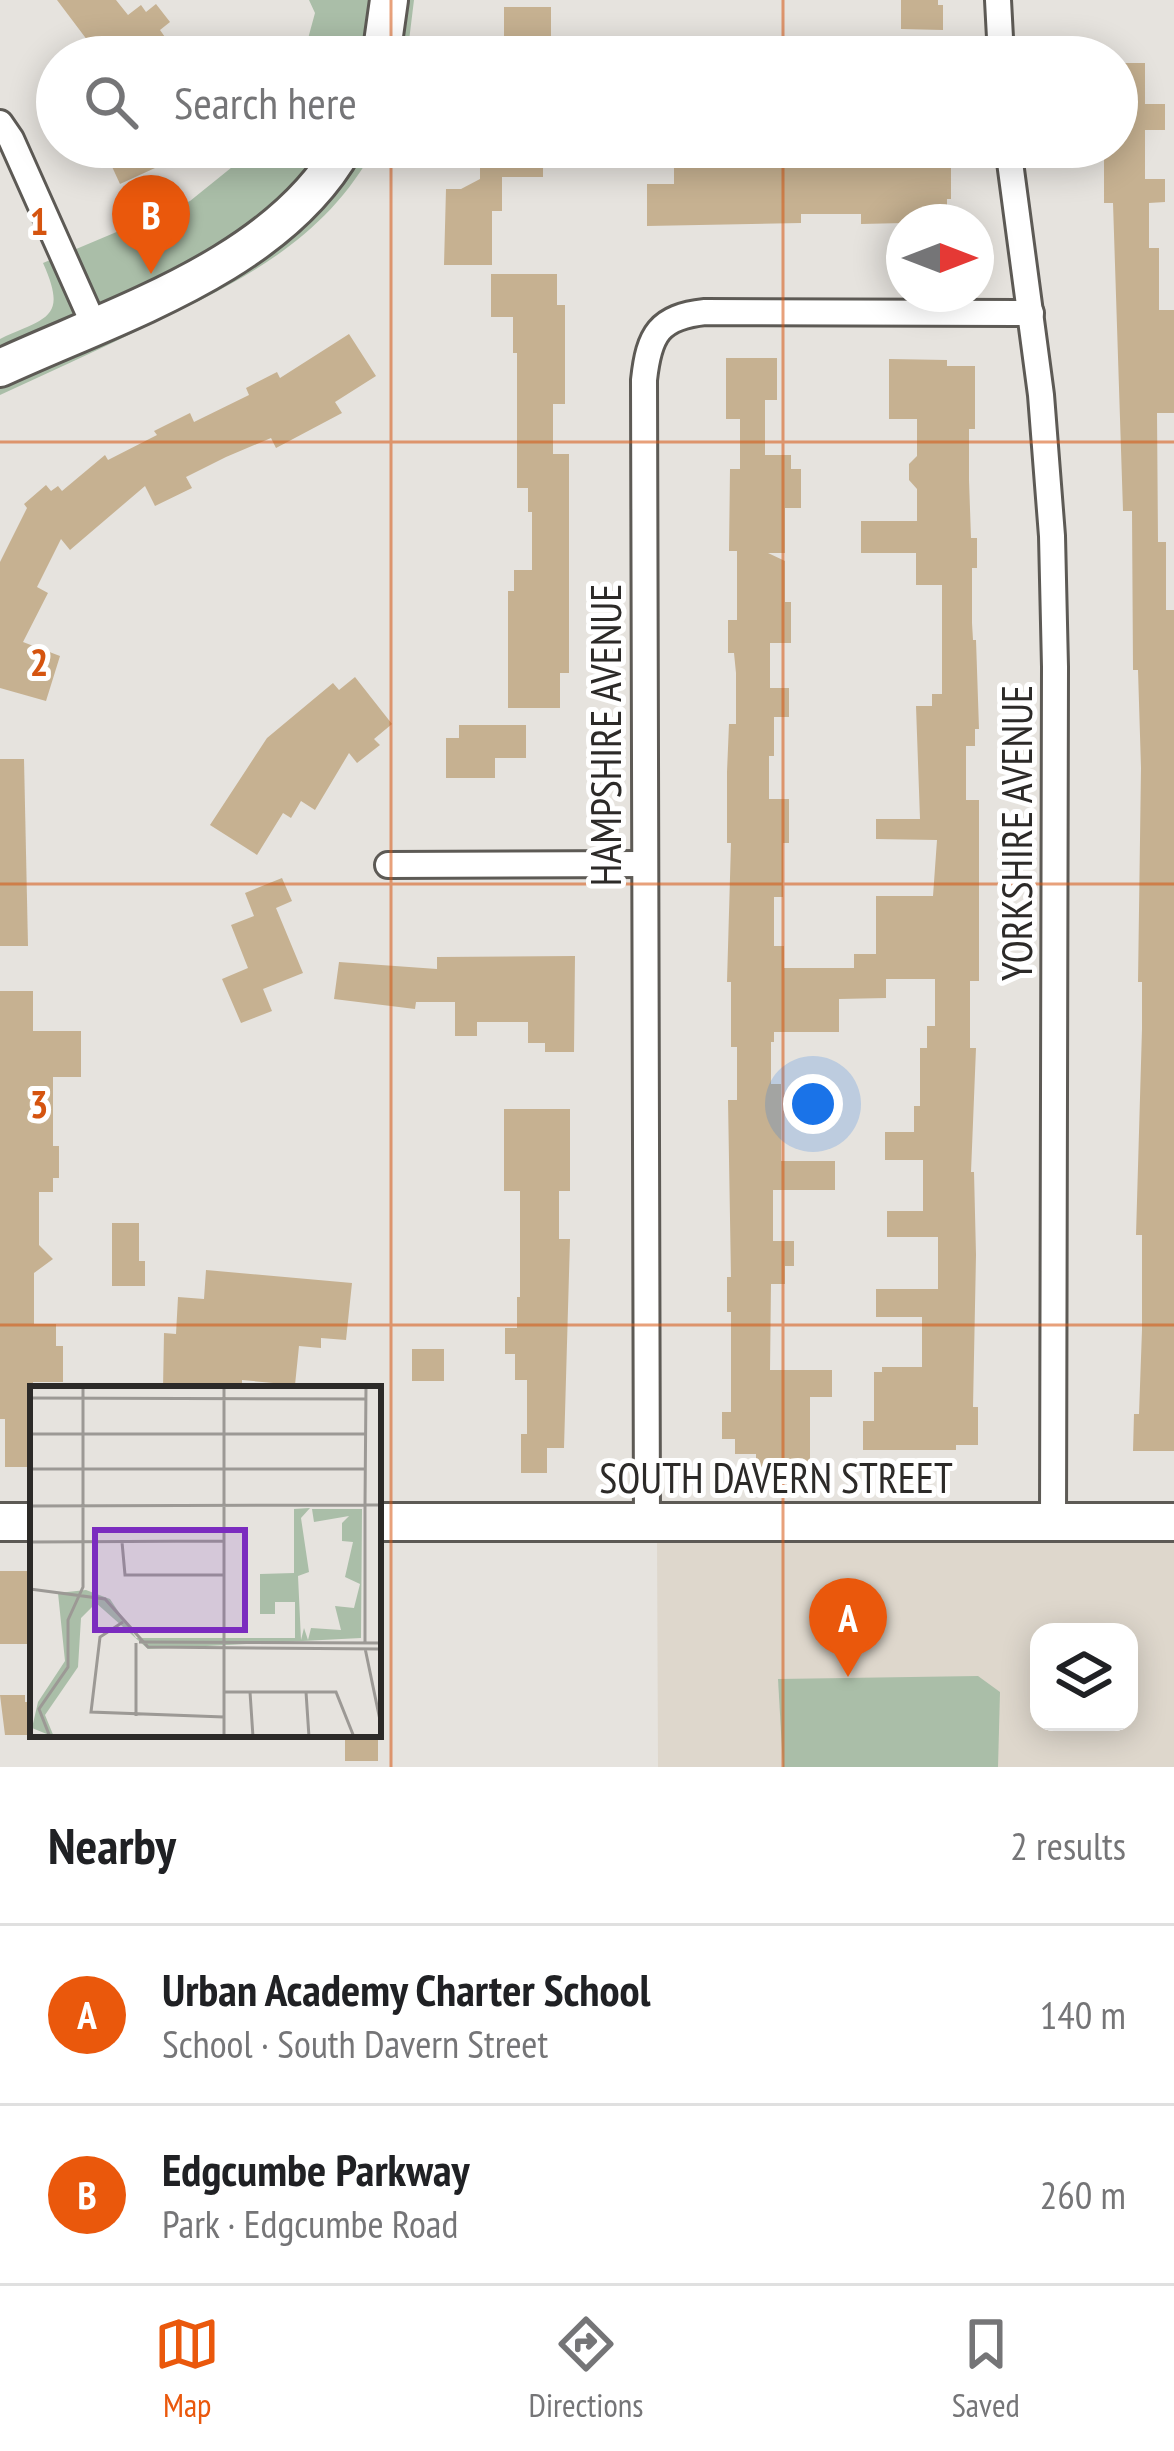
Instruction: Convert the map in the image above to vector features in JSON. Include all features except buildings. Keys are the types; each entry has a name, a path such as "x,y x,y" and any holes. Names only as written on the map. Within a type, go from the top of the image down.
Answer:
{"street":[{"path":"384,36 389,0"},
{"path":"998,0 999,36"},
{"path":"0,123 94,325"},
{"path":"0,368 200,276 262,238 314,191 330,168"},
{"name":"YORKSHIRE AVENUE","path":"1012,168 1052,536 1053,1522"},
{"name":"HAMPSHIRE AVENUE","path":"646,1522 647,349 661,327 679,315 706,312 1031,314"},
{"path":"388,866 644,864"},
{"name":"SOUTH DAVERN STREET","path":"381,1522 1174,1522"}],"shaded area":[{"path":"657,1537 1174,1537 1174,1767 658,1767"}],"green space":[{"path":"309,0 414,0 410,36 309,36 315,13"},
{"path":"231,168 362,168 330,210 303,235 243,277 0,395 0,339 41,320 53,306 43,263 190,201"},
{"path":"978,1676 1000,1692 998,1767 783,1767 778,1679"}],"place":[{"name":"Edgcumbe Parkway","path":"151,274"},
{"name":"Urban Academy Charter School","path":"848,1677"}]}
